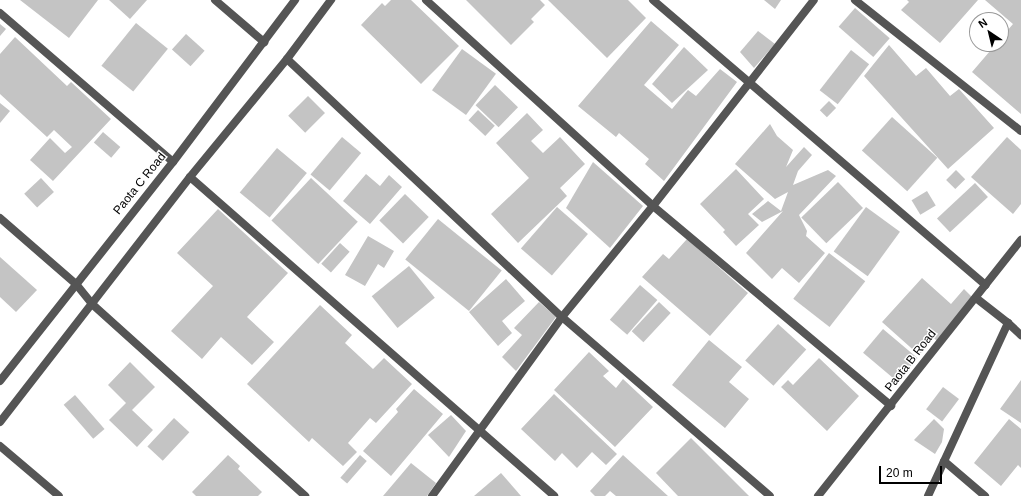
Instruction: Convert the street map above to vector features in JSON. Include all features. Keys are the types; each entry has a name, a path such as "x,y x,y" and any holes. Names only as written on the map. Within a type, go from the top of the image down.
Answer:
{"street":[{"path":"215,0 264,42"},
{"name":"Paota C Road","path":"0,381 173,162 295,0"},
{"path":"0,422 190,178 287,59 330,0"},
{"path":"426,0 653,206 892,406"},
{"path":"653,0 986,285"},
{"path":"432,496 562,317 653,206 814,0"},
{"path":"855,0 1021,132"},
{"path":"0,13 173,162"},
{"path":"287,59 562,317 770,496"},
{"path":"190,178 554,496"},
{"path":"0,218 76,284 92,304 305,496"},
{"name":"Paota B Road","path":"818,496 892,406 1021,240"},
{"path":"976,298 1021,334"},
{"path":"928,496 1008,323"},
{"path":"0,446 59,496"},
{"path":"944,461 985,496"}],"building":[{"path":"20,0 98,0 69,38"},
{"path":"109,0 147,0 130,19"},
{"path":"391,0 411,0 459,46 421,84 361,25 382,3 385,6"},
{"path":"466,0 540,0 545,5 531,19 534,22 511,45"},
{"path":"548,0 628,0 646,18 607,58"},
{"path":"764,0 781,0 775,9"},
{"path":"907,0 978,0 940,43 901,10 909,2"},
{"path":"985,0 1021,0 1021,114 972,72 989,52 1009,52 1009,29 1013,24 1009,21 1009,12 999,12"},
{"path":"855,8 890,38 873,57 839,27"},
{"path":"651,21 679,45 644,85 672,109 688,90 696,96 720,69 737,82 664,181 645,164 649,159 619,133 616,137 578,106"},
{"path":"136,23 168,49 133,92 101,66"},
{"path":"0,24 6,29 0,36"},
{"path":"758,31 775,44 754,68 740,52"},
{"path":"186,34 205,51 191,66 172,50"},
{"path":"15,37 67,86 71,82 111,119 53,181 30,160 50,138 65,153 72,147 54,130 47,137 0,94 0,54"},
{"path":"889,45 916,76 926,68 950,96 959,89 994,128 948,169 864,76"},
{"path":"684,47 708,70 672,103 652,84"},
{"path":"462,49 496,74 466,115 432,90"},
{"path":"851,50 869,64 838,104 820,90"},
{"path":"495,85 518,107 499,127 476,105"},
{"path":"308,96 325,113 305,133 288,116"},
{"path":"829,101 836,108 827,117 820,110"},
{"path":"0,103 10,111 0,123"},
{"path":"478,110 495,126 485,136 468,120"},
{"path":"527,113 543,130 531,141 543,153 560,137 585,164 560,188 567,196 518,243 491,214 529,178 496,143"},
{"path":"892,117 937,158 907,191 862,150"},
{"path":"770,124 777,136 793,150 786,167 804,147 812,155 798,171 793,185 828,170 836,176 799,215 807,231 806,236 825,253 799,283 782,268 772,279 746,253 783,211 762,222 752,214 768,201 781,211 788,192 775,199 735,164"},
{"path":"103,132 120,147 111,158 94,143"},
{"path":"342,137 361,153 330,191 311,175"},
{"path":"1007,137 1021,150 1021,204 1013,214 971,177"},
{"path":"277,148 307,173 270,217 240,192"},
{"path":"593,162 643,206 610,248 566,208"},
{"path":"736,169 764,199 748,214 759,225 736,246 723,232 725,230 700,204"},
{"path":"956,170 965,179 955,189 946,180"},
{"path":"366,174 380,186 389,175 402,187 370,224 343,201"},
{"path":"41,178 54,192 37,208 24,194"},
{"path":"311,178 358,222 318,264 271,220"},
{"path":"838,182 863,208 826,243 801,217"},
{"path":"975,183 988,197 950,232 937,218"},
{"path":"927,191 936,206 920,215 912,200"},
{"path":"405,194 429,217 403,244 379,221"},
{"path":"557,207 588,234 552,275 521,249"},
{"path":"866,207 900,232 868,276 834,251"},
{"path":"218,209 288,273 247,317 274,342 252,365 221,337 202,359 171,331 213,286 177,253"},
{"path":"438,219 502,271 469,311 405,259"},
{"path":"368,236 394,251 384,268 378,264 365,286 345,275"},
{"path":"687,239 748,293 710,336 642,277 663,254 669,259"},
{"path":"340,243 350,252 331,273 321,264"},
{"path":"829,253 865,281 830,327 793,299"},
{"path":"0,257 37,290 16,312 0,297"},
{"path":"409,266 435,298 397,328 372,296"},
{"path":"922,278 951,304 964,289 974,299 937,341 934,338 919,355 882,322"},
{"path":"506,279 525,301 502,321 512,333 498,346 469,312"},
{"path":"640,285 657,300 627,335 610,320"},
{"path":"539,302 556,317 516,371 502,357 522,335 514,328"},
{"path":"659,302 671,313 643,342 632,331"},
{"path":"320,305 352,335 345,343 373,369 384,358 412,384 376,423 370,418 348,443 357,452 343,466 312,438 309,442 247,384"},
{"path":"778,324 806,349 773,386 745,360"},
{"path":"883,329 917,358 898,382 863,353"},
{"path":"709,340 742,367 729,382 749,399 725,428 672,385"},
{"path":"589,352 609,371 603,376 616,388 623,379 653,407 615,447 554,390"},
{"path":"819,358 859,396 827,431 781,387 788,380 793,385"},
{"path":"130,362 155,387 132,410 153,430 137,447 109,420 126,403 108,385"},
{"path":"1021,380 1021,423 1000,409"},
{"path":"943,387 959,399 942,421 926,409"},
{"path":"414,389 443,414 391,476 363,451 398,412 396,409"},
{"path":"554,394 617,454 606,465 592,452 577,468 562,453 555,461 521,429"},
{"path":"75,395 105,429 93,439 64,405"},
{"path":"451,415 466,431 449,457 428,435"},
{"path":"174,418 189,432 163,461 147,447"},
{"path":"934,419 944,429 942,442 935,454 914,440"},
{"path":"1009,419 1021,429 1021,468 1018,465 1001,486 974,463"},
{"path":"691,438 749,496 678,496 656,473"},
{"path":"228,455 240,466 238,469 262,492 258,496 196,496 192,492"},
{"path":"360,455 367,461 347,484 340,478"},
{"path":"623,455 668,496 616,496 610,491 605,496 595,496 590,491"},
{"path":"411,463 436,483 427,496 383,496"},
{"path":"501,473 521,496 474,496"}]}
